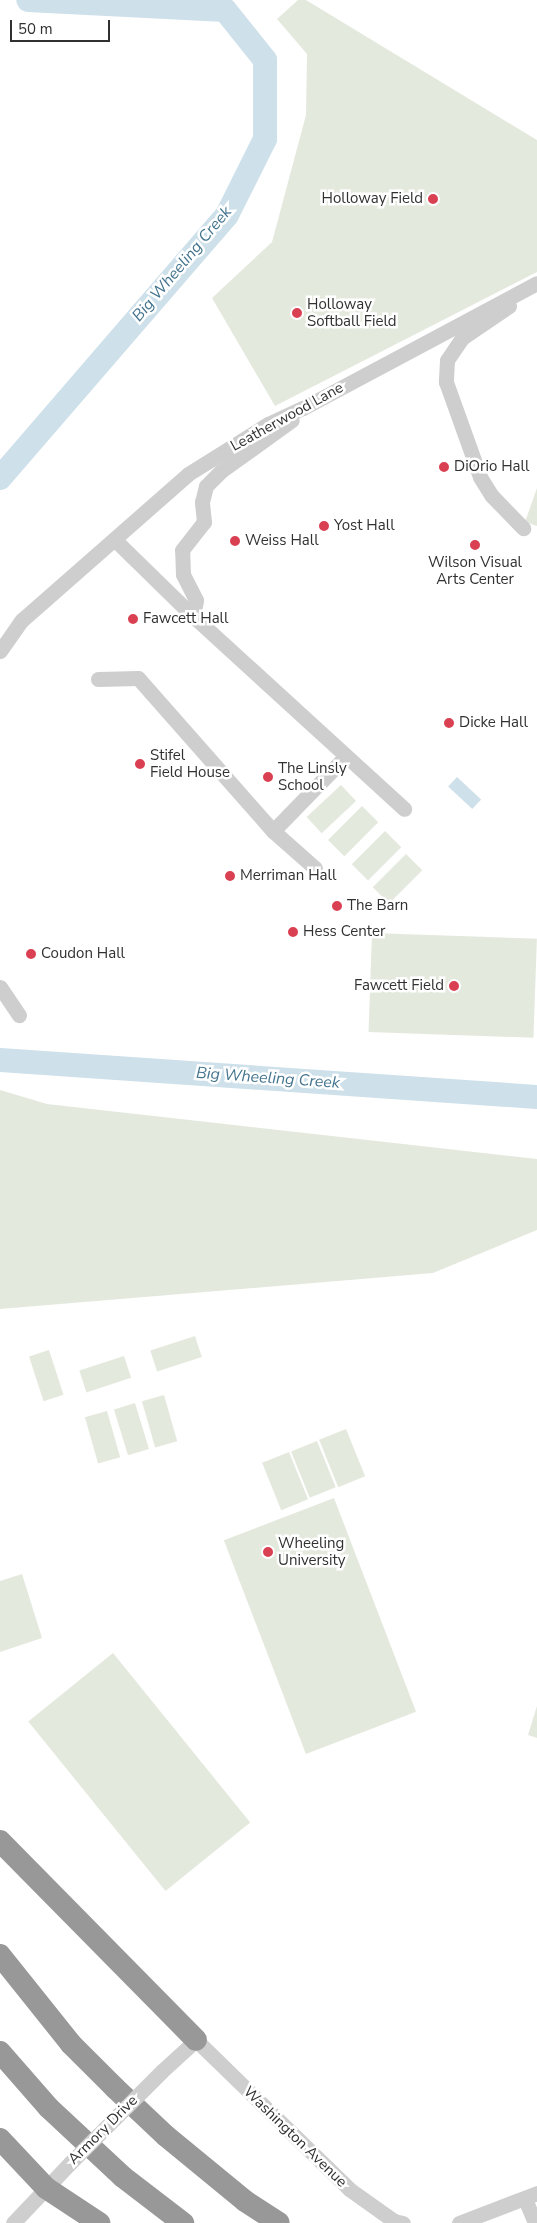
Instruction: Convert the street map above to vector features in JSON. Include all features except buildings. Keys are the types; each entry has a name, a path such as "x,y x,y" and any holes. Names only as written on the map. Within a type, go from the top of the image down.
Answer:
{"highway":[{"path":"0,1841 196,2040"},
{"path":"0,1955 71,2044 115,2088 166,2136 246,2201 278,2223"},
{"path":"0,2052 49,2108 123,2178 183,2223"},
{"path":"0,2139 46,2188 98,2223"}],"street":[{"name":"Leatherwood Lane","path":"0,651 22,620 188,474 268,424 303,408 537,283"},
{"path":"523,528 492,496 480,477 448,390 446,375 447,360 462,338 537,288"},
{"path":"193,616 196,600 183,574 182,550 204,522 202,502 206,486 221,471 291,421 303,408"},
{"path":"115,540 193,616 345,758 404,809"},
{"path":"98,679 138,678 273,831 315,868"},
{"path":"273,831 345,758"},
{"path":"0,987 19,1014"},
{"name":"Armory Drive","path":"13,2223 162,2070 196,2040"},
{"name":"Washington Avenue","path":"196,2040 349,2189 394,2221 402,2223"},
{"path":"459,2223 531,2196 535,2223"}],"shaded area":[{"path":"298,0 306,0 537,140 537,272 275,406 212,298 272,242 306,115 307,54 277,19"},
{"path":"537,488 537,526 525,522"},
{"path":"341,785 356,801 322,833 307,817"},
{"path":"362,806 378,822 344,856 328,840"},
{"path":"385,831 401,847 368,880 352,864"},
{"path":"406,854 422,870 389,903 373,887"},
{"name":"Fawcett Field","path":"372,933 537,939 533,1038 369,1032"},
{"path":"0,1090 47,1104 537,1159 537,1230 433,1273 0,1309"},
{"path":"195,1336 202,1357 157,1371 150,1351"},
{"path":"49,1350 64,1395 44,1401 29,1356"},
{"path":"124,1356 131,1378 86,1392 79,1371"},
{"path":"164,1395 177,1441 155,1447 142,1401"},
{"path":"135,1403 149,1449 128,1455 114,1409"},
{"path":"107,1411 120,1457 98,1463 85,1417"},
{"path":"346,1429 365,1476 338,1487 319,1440"},
{"path":"317,1441 336,1487 310,1498 291,1451"},
{"path":"289,1452 308,1499 281,1510 262,1463"},
{"path":"334,1498 416,1712 306,1754 224,1540"},
{"path":"22,1574 42,1638 0,1652 0,1581"},
{"path":"113,1653 250,1822 165,1891 28,1722"},
{"path":"537,1706 537,1738 528,1735"}],"water":[{"path":"457,777 481,800 472,809 448,787"}],"waterway":[{"name":"Big Wheeling Creek","path":"0,478 227,215 265,139 265,60 225,10 28,0"},
{"name":"Big Wheeling Creek","path":"0,1060 537,1097"}],"place":[{"name":"Holloway Field","path":"433,199"},
{"name":"Holloway Softball Field","path":"297,313"},
{"name":"DiOrio Hall","path":"444,467"},
{"name":"Yost Hall","path":"324,526"},
{"name":"Weiss Hall","path":"235,541"},
{"name":"Wilson Visual Arts Center","path":"475,545"},
{"name":"Fawcett Hall","path":"133,619"},
{"name":"Dicke Hall","path":"449,723"},
{"name":"Stifel Field House","path":"140,764"},
{"name":"The Linsly School","path":"268,777"},
{"name":"Merriman Hall","path":"230,876"},
{"name":"The Barn","path":"337,906"},
{"name":"Hess Center","path":"293,932"},
{"name":"Coudon Hall","path":"31,954"},
{"name":"Fawcett Field","path":"454,986"},
{"name":"Wheeling University","path":"268,1552"}]}
